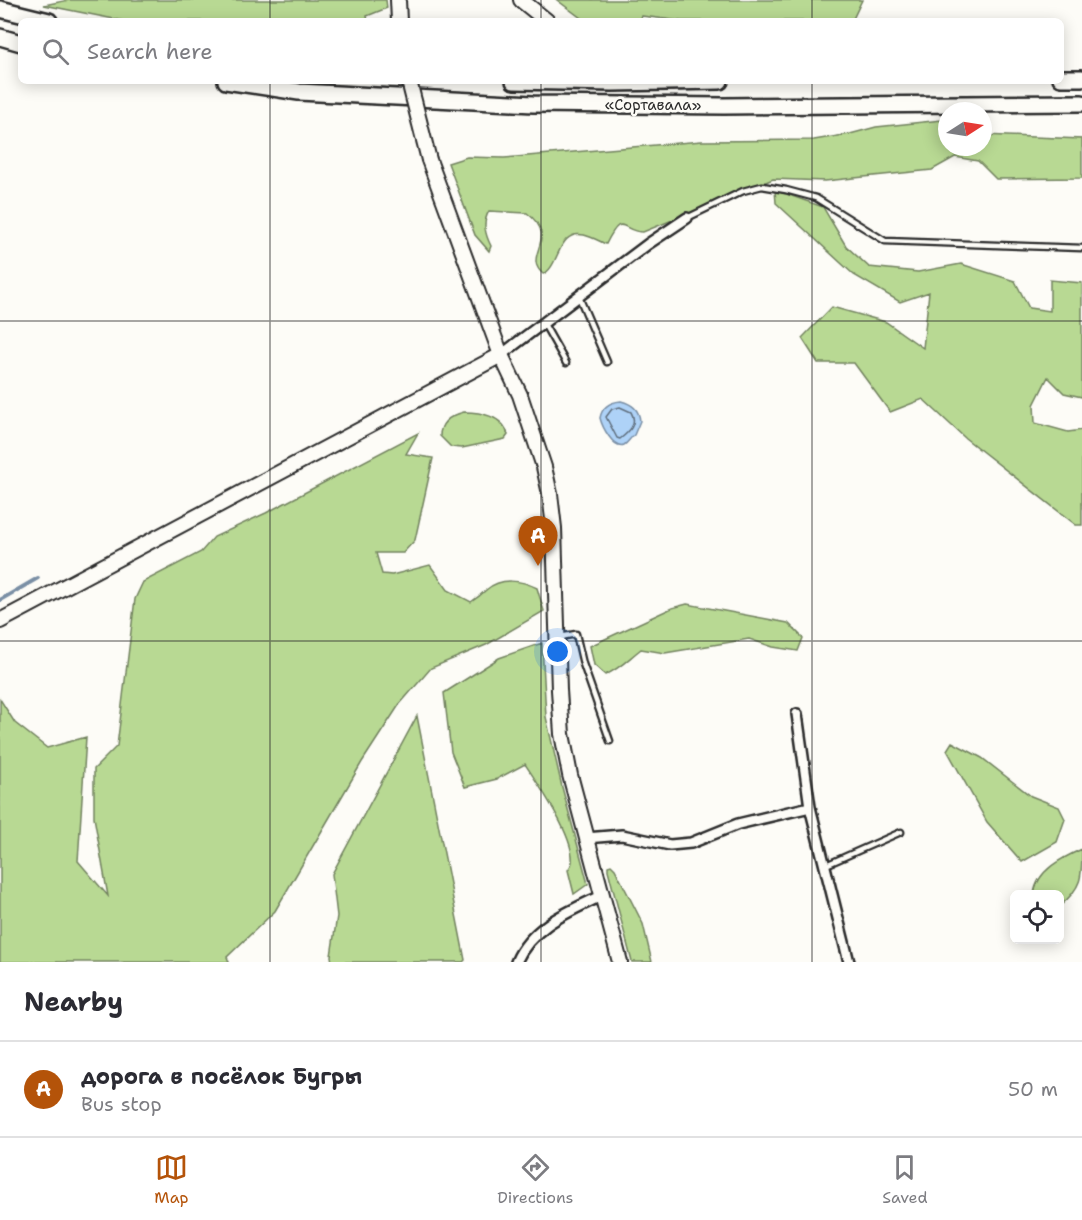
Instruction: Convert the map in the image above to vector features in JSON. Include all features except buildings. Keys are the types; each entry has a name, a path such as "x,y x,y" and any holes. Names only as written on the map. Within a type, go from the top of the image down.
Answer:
{"highway":[{"path":"0,9 37,18"},
{"path":"0,38 18,42"},
{"path":"1064,78 1082,78"},
{"name":"«Сортавала»","path":"246,84 299,92 533,104 724,106 1082,103"}],"main road":[{"path":"398,0 399,18"},
{"path":"521,0 543,18"},
{"path":"410,84 429,160 501,355 520,395 550,494 554,528 562,734 570,776 620,962"},
{"path":"0,621 501,355"}],"street":[{"path":"501,355 648,244 687,218"},
{"path":"797,714 810,807 849,962"},
{"path":"586,838 622,835 670,845 691,843 738,824 810,807"},
{"path":"516,962 529,940 553,920 601,896"}],"lane":[{"path":"687,218 743,191 762,186 816,198 885,241 1082,248"},
{"path":"579,297 608,362"},
{"path":"544,324 566,363"},
{"path":"557,637 576,634 583,664 610,741"},
{"path":"826,865 901,832"}],"green space":[{"path":"69,0 386,0 387,8 367,16 367,18 109,18 44,5"},
{"path":"557,0 862,0 853,18 658,18 642,16 641,18 581,18"},
{"path":"938,120 938,156 992,156 992,135 1082,139 1082,178 996,179 978,161 955,157 932,170 825,181 773,179 643,232 619,225 606,244 584,235 575,235 564,243 549,270 543,274 537,267 536,260 541,239 541,231 537,222 527,213 489,211 485,224 491,246 489,251 475,235 448,163 467,157 504,158 702,141 814,140 876,127"},
{"path":"775,190 823,207 846,246 869,267 918,272 961,264 1015,281 1029,308 1050,311 1050,280 1082,283 1082,397 1064,393 1048,377 1034,405 1035,423 1068,432 1082,430 1082,525 1076,525 965,438 923,399 890,412 854,363 818,363 802,338 832,307 886,322 923,348 929,292 900,302 854,275 776,203"},
{"path":"464,412 484,414 497,419 502,423 508,435 505,439 462,448 451,447 440,436 442,427 451,417"},
{"path":"418,433 406,454 433,458 415,540 403,553 376,553 382,574 392,575 430,565 448,590 471,602 498,583 511,581 524,583 537,588 544,611 486,645 431,668 399,705 362,762 275,911 227,957 229,962 0,962 0,699 15,723 47,748 86,737 78,861 108,896 94,817 94,769 117,746 135,599 143,582 201,552 214,537 266,513"},
{"path":"687,604 788,623 803,638 798,651 773,647 749,639 665,653 641,649 620,667 605,675 594,665 590,646 672,608"},
{"path":"542,643 546,717 588,884 574,894 568,870 572,862 568,840 555,812 525,764 497,779 465,787 451,752 444,693 499,658"},
{"path":"417,716 465,960 463,962 332,962 337,916 332,874"},
{"path":"952,742 982,758 1031,796 1059,807 1065,819 1057,842 1022,862 987,822 947,750"},
{"path":"1082,849 1081,875 1077,887 1064,902 1064,890 1035,890 1040,878 1059,861"},
{"path":"611,865 643,924 652,962 632,962 608,870 608,866"}],"water":[{"path":"621,401 634,408 640,421 634,435 624,445 616,444 612,440 600,418 607,406"}],"waterway":[{"path":"0,600 38,578"}],"place":[{"name":"дорога в посёлок Бугры","path":"538,566"}]}
